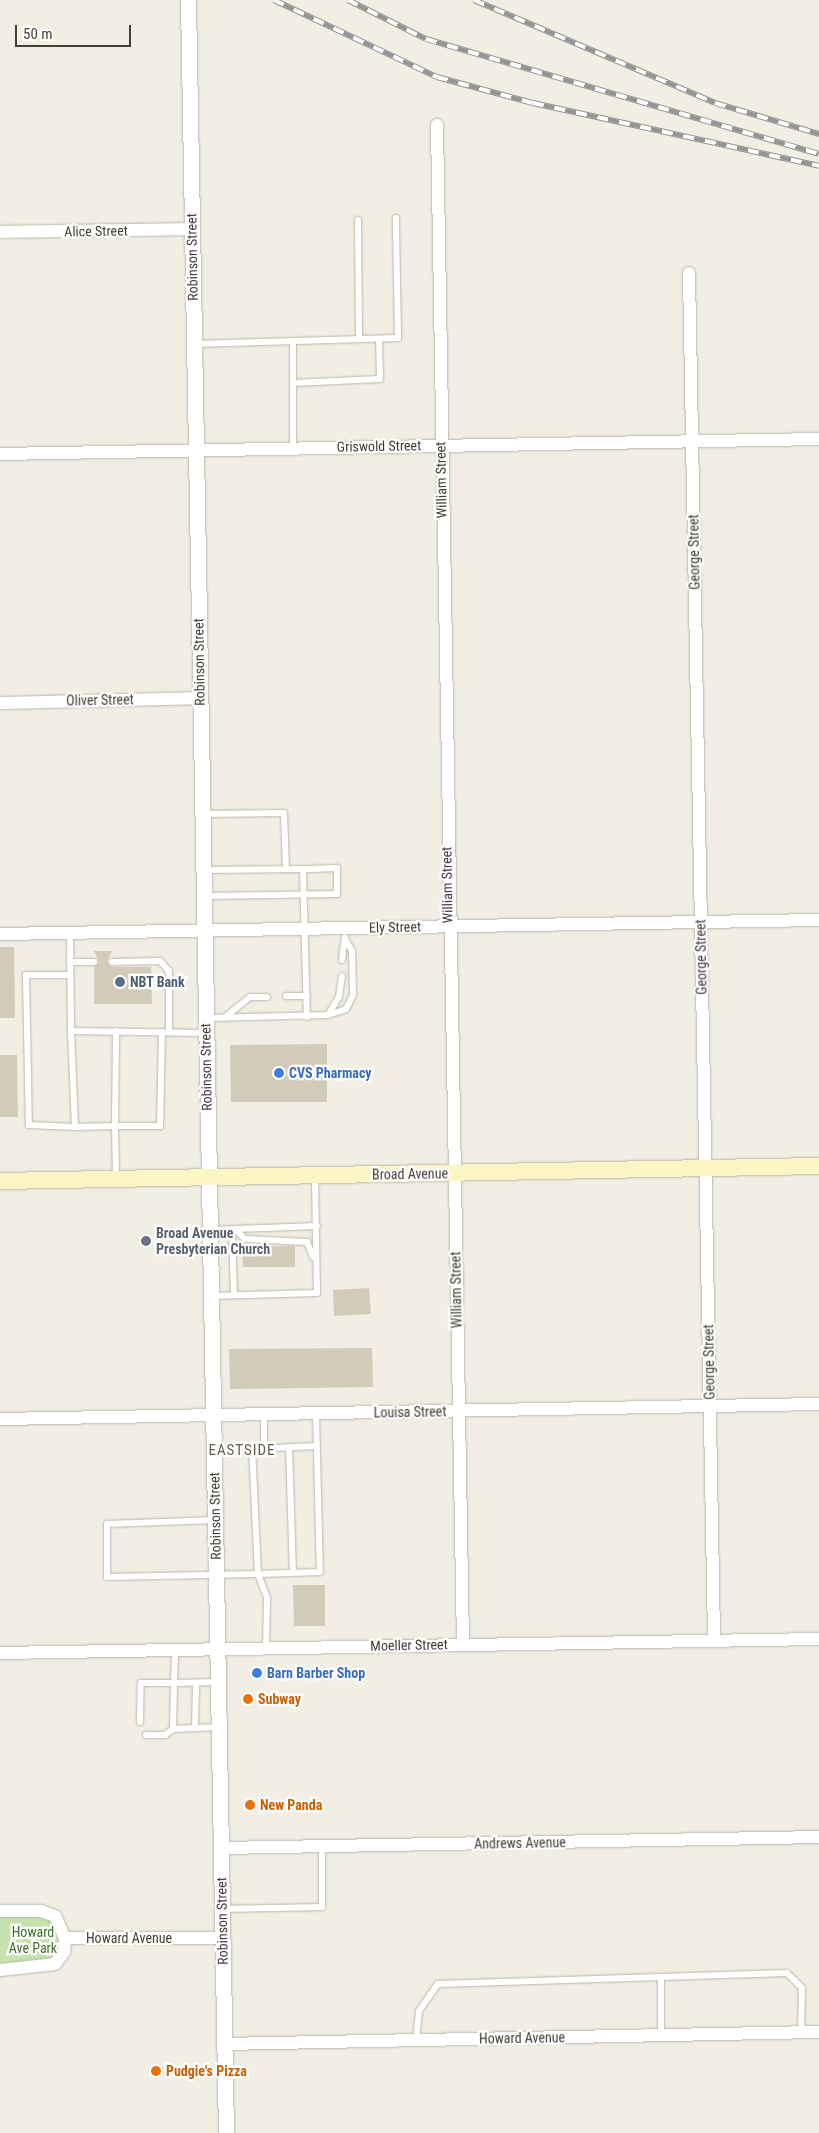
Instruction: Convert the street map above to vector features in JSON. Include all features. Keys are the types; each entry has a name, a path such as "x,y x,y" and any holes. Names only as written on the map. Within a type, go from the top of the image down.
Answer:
{"main road":[{"name":"Broad Avenue","path":"0,1181 819,1166"}],"street":[{"name":"Robinson Street","path":"188,0 226,2133"},
{"name":"William Street","path":"437,125 448,926 463,1644"},
{"name":"Alice Street","path":"0,232 192,229"},
{"name":"George Street","path":"689,273 714,1640"},
{"name":"Griswold Street","path":"0,454 819,439"},
{"name":"Oliver Street","path":"0,703 200,698"},
{"name":"Ely Street","path":"0,934 307,929 345,933 448,926 819,920"},
{"name":"Louisa Street","path":"0,1419 819,1404"},
{"name":"Moeller Street","path":"0,1653 819,1639"},
{"name":"Andrews Avenue","path":"221,1848 819,1837"},
{"path":"0,1911 41,1911 55,1916 65,1938 64,1952 55,1964 0,1970"},
{"name":"Howard Avenue","path":"65,1938 222,1938"},
{"name":"Howard Avenue","path":"224,2044 819,2032"}],"lane":[{"path":"194,344 398,338 396,218"},
{"path":"358,220 359,339"},
{"path":"293,382 380,379 379,339"},
{"path":"293,342 293,448"},
{"path":"202,814 284,813 286,869"},
{"path":"203,870 337,868 337,894 203,896"},
{"path":"303,869 303,895 307,929 307,1017"},
{"path":"70,933 71,1031 75,1127"},
{"path":"342,960 345,933"},
{"path":"224,1018 307,1017 328,1015 346,1009 353,995 352,951 345,933"},
{"path":"70,975 26,975 29,1126 160,1126 169,971 160,961 112,962"},
{"path":"70,962 94,962"},
{"path":"328,1015 339,997 342,976"},
{"path":"286,996 307,996"},
{"path":"71,1031 166,1032 205,1026 224,1018 250,997 267,997"},
{"path":"116,1031 116,1179"},
{"path":"211,1296 317,1292 315,1176"},
{"path":"210,1230 316,1226"},
{"path":"233,1229 245,1239 306,1242 317,1278"},
{"path":"233,1229 234,1295"},
{"path":"215,1520 107,1524 107,1576 216,1573 258,1574 293,1571 320,1572 316,1413"},
{"path":"264,1414 264,1446"},
{"path":"266,1648 267,1598 258,1574 252,1449 264,1446 316,1446"},
{"path":"289,1447 293,1571"},
{"path":"173,1729 175,1650"},
{"path":"140,1722 141,1683 218,1682"},
{"path":"195,1728 196,1683"},
{"path":"146,1735 165,1735 173,1729 218,1727"},
{"path":"222,1909 322,1907 322,1846"},
{"path":"416,2040 419,2011 438,1984 787,1973 802,1988 801,2033"},
{"path":"661,1977 661,2036"}],"green space":[{"name":"Howard Ave Park","path":"0,1911 41,1911 65,1931 55,1964 0,1970"}],"building":[{"path":"0,947 14,947 15,1018 0,1018"},
{"path":"94,951 112,951 107,962 112,967 151,967 152,1004 94,1004 94,967 99,962"},
{"name":"CVS Pharmacy","path":"327,1044 327,1102 231,1102 230,1045"},
{"path":"0,1055 17,1055 18,1117 0,1117"},
{"path":"295,1246 295,1267 243,1267 242,1247"},
{"path":"369,1288 371,1314 334,1316 333,1290"},
{"path":"372,1348 373,1387 230,1389 229,1349"},
{"path":"293,1585 325,1585 325,1626 294,1626"}],"railway":[{"path":"274,0 437,77 533,103 819,166"},
{"path":"348,0 426,39 819,154"},
{"path":"474,0 715,103 819,134"}],"place":[{"name":"NBT Bank","path":"120,982"},
{"name":"CVS Pharmacy","path":"279,1073"},
{"name":"Broad Avenue Presbyterian Church","path":"146,1241"},
{"name":"Barn Barber Shop","path":"257,1673"},
{"name":"Subway","path":"248,1699"},
{"name":"New Panda","path":"250,1805"},
{"name":"Pudgie's Pizza","path":"156,2071"}],"district":[{"name":"EASTSIDE","path":"242,1451"}]}
